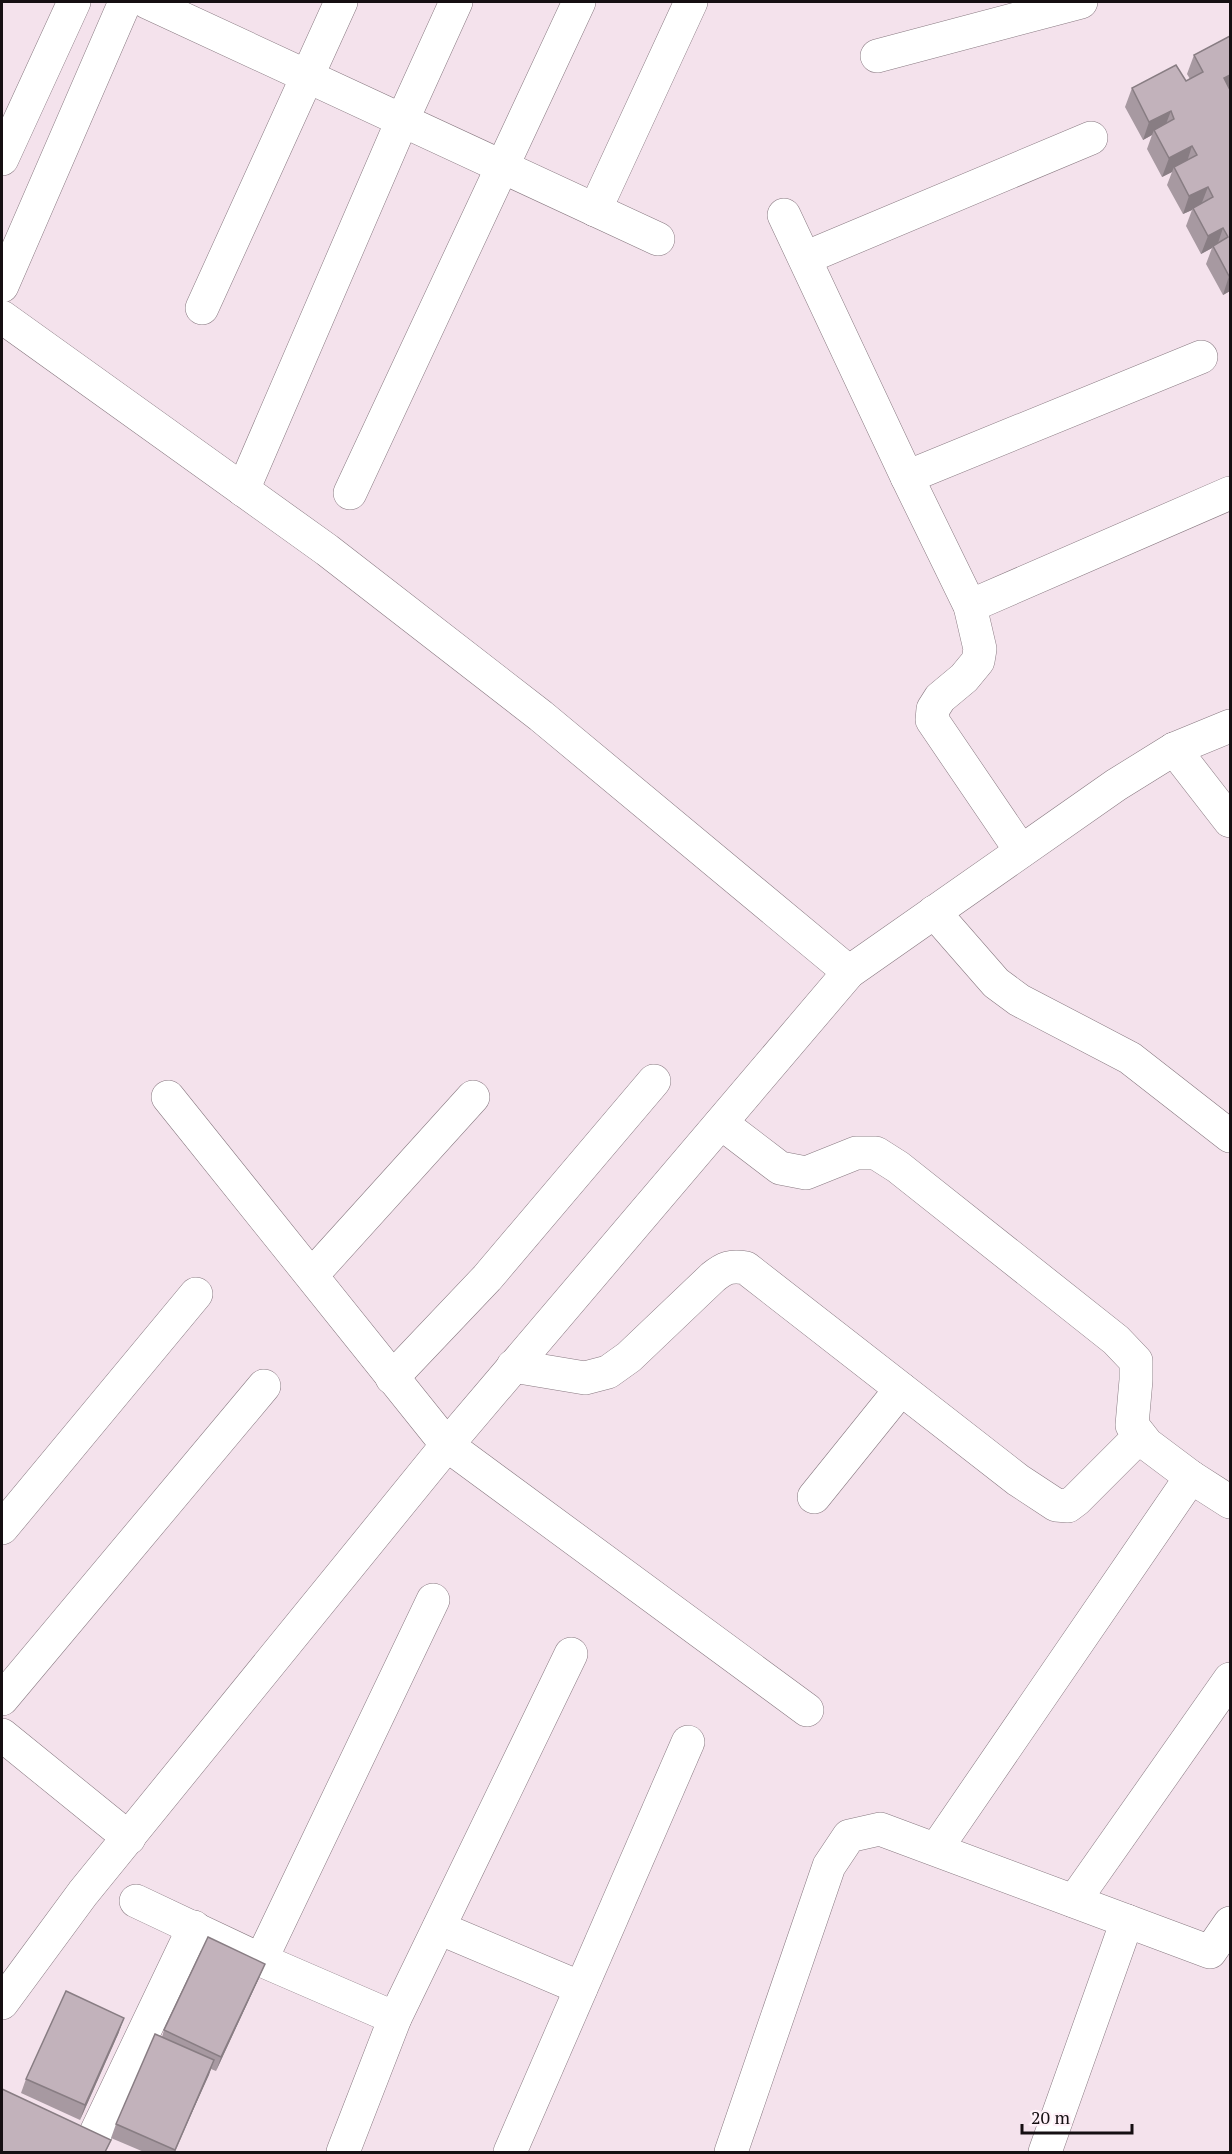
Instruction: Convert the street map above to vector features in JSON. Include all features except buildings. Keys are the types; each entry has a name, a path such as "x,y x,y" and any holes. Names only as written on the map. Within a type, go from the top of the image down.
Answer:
{"street":[{"path":"2,159 74,2"},
{"path":"2,285 125,2"},
{"path":"147,2 658,239"},
{"path":"202,308 341,2"},
{"path":"243,490 402,121 456,2"},
{"path":"350,493 579,2"},
{"path":"595,210 691,2"},
{"path":"878,56 1081,2"},
{"path":"805,258 1091,138"},
{"path":"784,215 970,606 980,649 978,661 964,678 940,698 933,709 932,720 1021,851"},
{"path":"2,317 327,550 541,716 849,972"},
{"path":"907,477 1201,357"},
{"path":"970,606 1230,494"},
{"path":"2,2002 83,1893 447,1445 849,972 1116,784 1174,749 1230,726"},
{"path":"1174,749 1230,821"},
{"path":"934,912 996,983 1019,1000 1130,1058 1230,1136"},
{"path":"392,1378 487,1278 654,1081"},
{"path":"168,1096 447,1445 807,1710"},
{"path":"312,1275 473,1097"},
{"path":"721,1123 780,1168 806,1173 856,1153 876,1153 898,1167 1116,1340 1136,1361 1132,1425 1147,1444 1191,1477 1230,1502"},
{"path":"513,1366 585,1378 608,1372 629,1357 713,1277 724,1268 735,1266 746,1268 1018,1480 1056,1505 1068,1506 1076,1500 1140,1436"},
{"path":"2,1528 196,1294"},
{"path":"2,1699 264,1386"},
{"path":"814,1497 900,1389"},
{"path":"936,1849 1191,1477"},
{"path":"261,1960 433,1600"},
{"path":"343,2152 395,2018 571,1654"},
{"path":"1074,1901 1230,1678"},
{"path":"2,1735 129,1838"},
{"path":"510,2152 688,1742"},
{"path":"731,2152 829,1866 849,1836 880,1829 1220,1957 1230,1923"},
{"path":"136,1901 261,1960 395,2018"},
{"path":"1046,2152 1127,1921"},
{"path":"92,2141 194,1927"},
{"path":"439,1928 581,1988"}]}
